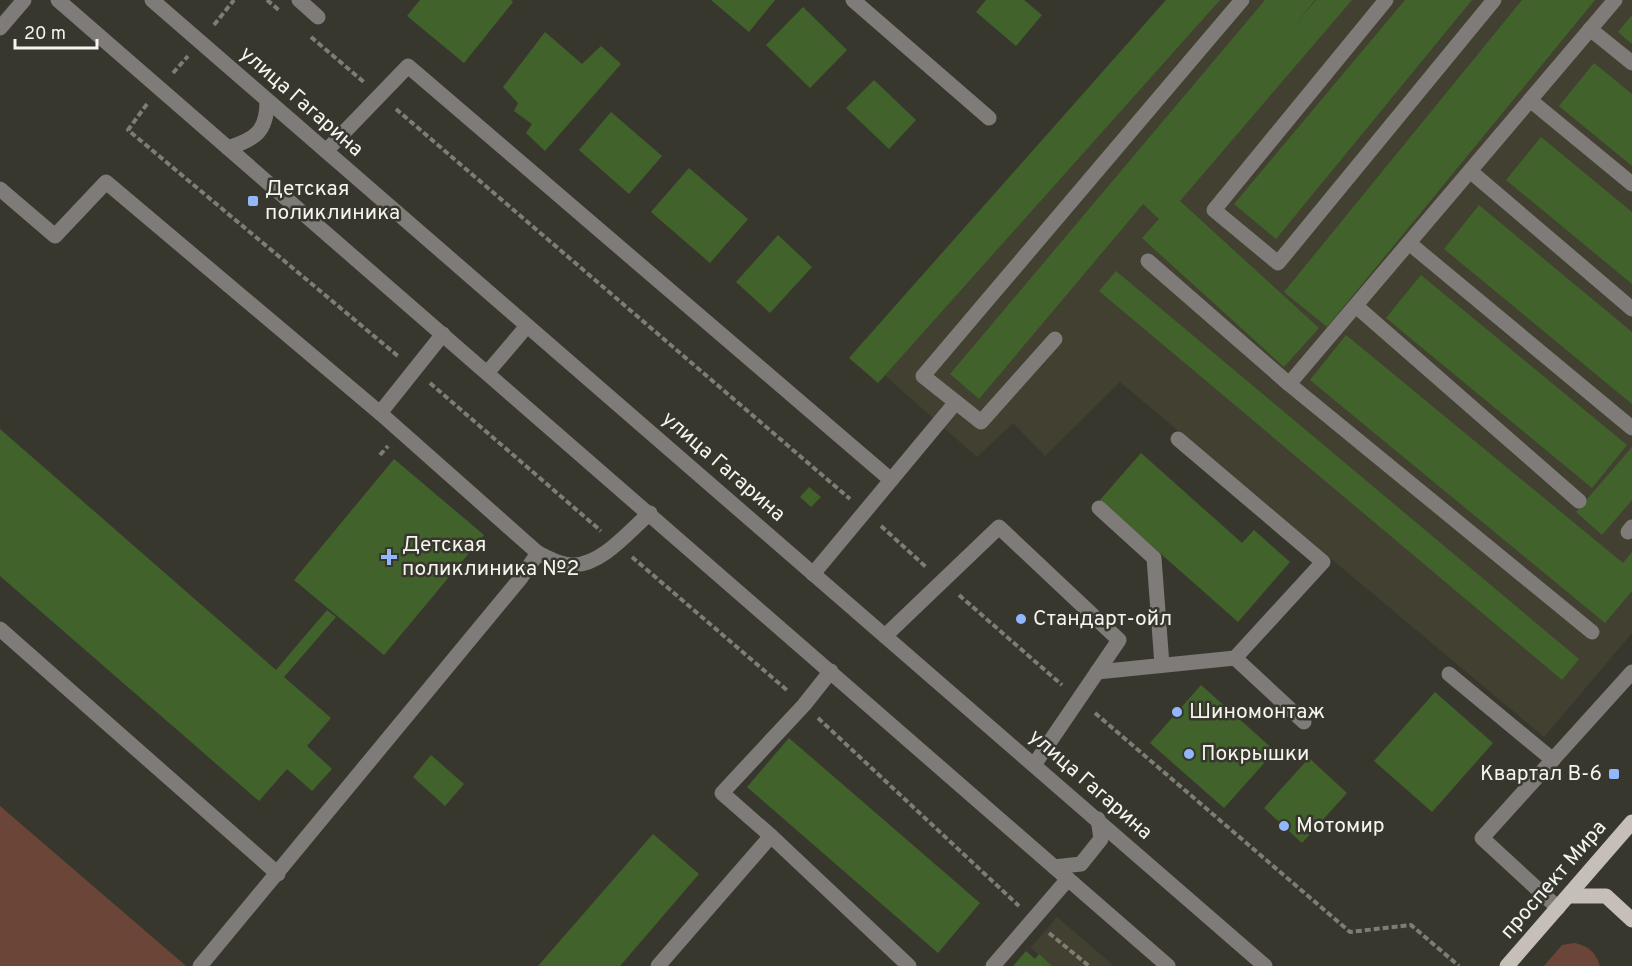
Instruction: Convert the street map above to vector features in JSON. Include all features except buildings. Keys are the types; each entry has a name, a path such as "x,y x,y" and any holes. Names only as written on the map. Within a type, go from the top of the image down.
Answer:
{"main road":[{"name":"проспект Мира","path":"1507,966 1632,822"},
{"path":"1569,896 1606,896 1632,920"}],"street":[{"path":"0,28 24,0"},
{"path":"58,0 1168,966"},
{"name":"улица Гагарина","path":"152,0 1266,966"},
{"path":"299,0 318,17"},
{"path":"853,0 989,118"},
{"path":"1055,339 981,422 923,376 1242,0"},
{"path":"1386,0 1214,210 1278,263 1494,0"},
{"path":"1289,384 1615,0"},
{"path":"1590,29 1632,63"},
{"path":"326,151 408,66 891,480"},
{"path":"1530,100 1632,184"},
{"path":"228,148 247,142 259,132 267,119 267,101"},
{"path":"1470,171 1632,309"},
{"path":"0,189 55,236 106,182 380,414 538,554 560,563 576,565 603,555 650,513"},
{"path":"1409,243 1632,428"},
{"path":"1148,261 1289,384 1592,632"},
{"path":"1356,306 1579,501"},
{"path":"487,373 527,326"},
{"path":"380,414 443,334"},
{"path":"813,574 956,402"},
{"path":"1097,672 1234,658 1323,562 1178,439"},
{"path":"1099,508 1154,558 1162,665"},
{"path":"885,636 999,527 1119,640 1034,765"},
{"path":"200,966 278,874 538,554"},
{"path":"0,629 278,874"},
{"path":"1234,658 1304,722"},
{"path":"831,671 804,705 722,793 909,966"},
{"path":"1558,908 1482,838 1632,672"},
{"path":"1449,674 1552,760"},
{"path":"1054,867 1081,864 1101,839 1098,819"},
{"path":"658,966 771,836"},
{"path":"993,966 1068,879"}],"path":[{"path":"234,0 159,88 128,130 306,276 804,705 1034,920 1089,966"}],"shaded area":[{"path":"1178,0 1632,0 1632,633 1544,737 1120,382 1045,456 1013,423 977,457 872,364"},
{"path":"0,806 186,966 0,966"},
{"path":"1057,917 1114,966 1052,966 1031,948"},
{"path":"1574,943 1591,950 1600,966 1544,966 1562,945"}],"place":[{"name":"Детская поликлиника","path":"253,201"},
{"name":"Детская поликлиника №2","path":"389,557"},
{"name":"Стандарт-ойл","path":"1021,619"},
{"name":"Шиномонтаж","path":"1177,712"},
{"name":"Покрышки","path":"1189,754"},
{"name":"Квартал В-6","path":"1614,774"},
{"name":"Мотомир","path":"1284,826"}]}
